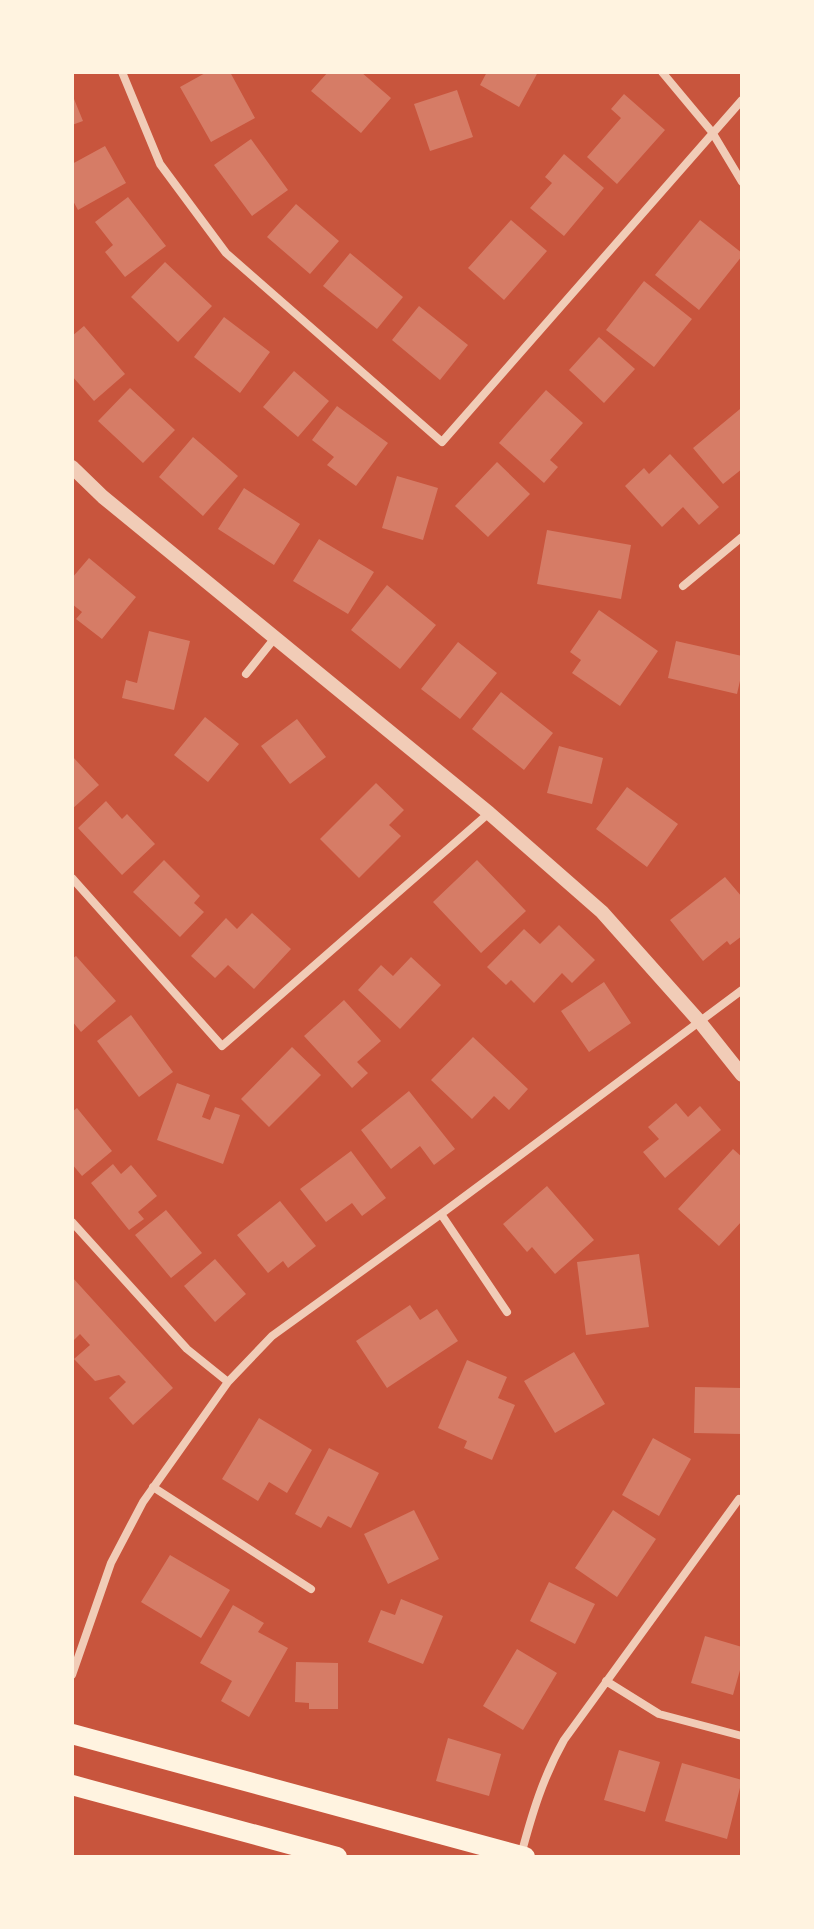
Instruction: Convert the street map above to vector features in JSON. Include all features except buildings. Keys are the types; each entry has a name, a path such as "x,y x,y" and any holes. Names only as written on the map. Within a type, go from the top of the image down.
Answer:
{"main road":[{"path":"72,1734 523,1856"},
{"path":"72,1785 337,1857"}],"street":[{"path":"122,72 160,164 226,253 442,442 742,100"},
{"path":"662,72 712,132 742,182"},
{"path":"72,467 103,497 274,639 489,813 602,912 699,1021 742,1075"},
{"path":"683,586 742,537"},
{"path":"246,674 274,639"},
{"path":"72,878 222,1046 489,813"},
{"path":"72,1675 111,1563 153,1487 228,1382 272,1336 742,990"},
{"path":"441,1214 507,1312"},
{"path":"72,1222 187,1349 228,1382"},
{"path":"153,1487 311,1589"},
{"path":"523,1856 536,1798 549,1766 606,1681 739,1499"},
{"path":"606,1681 659,1714 742,1736"}]}
